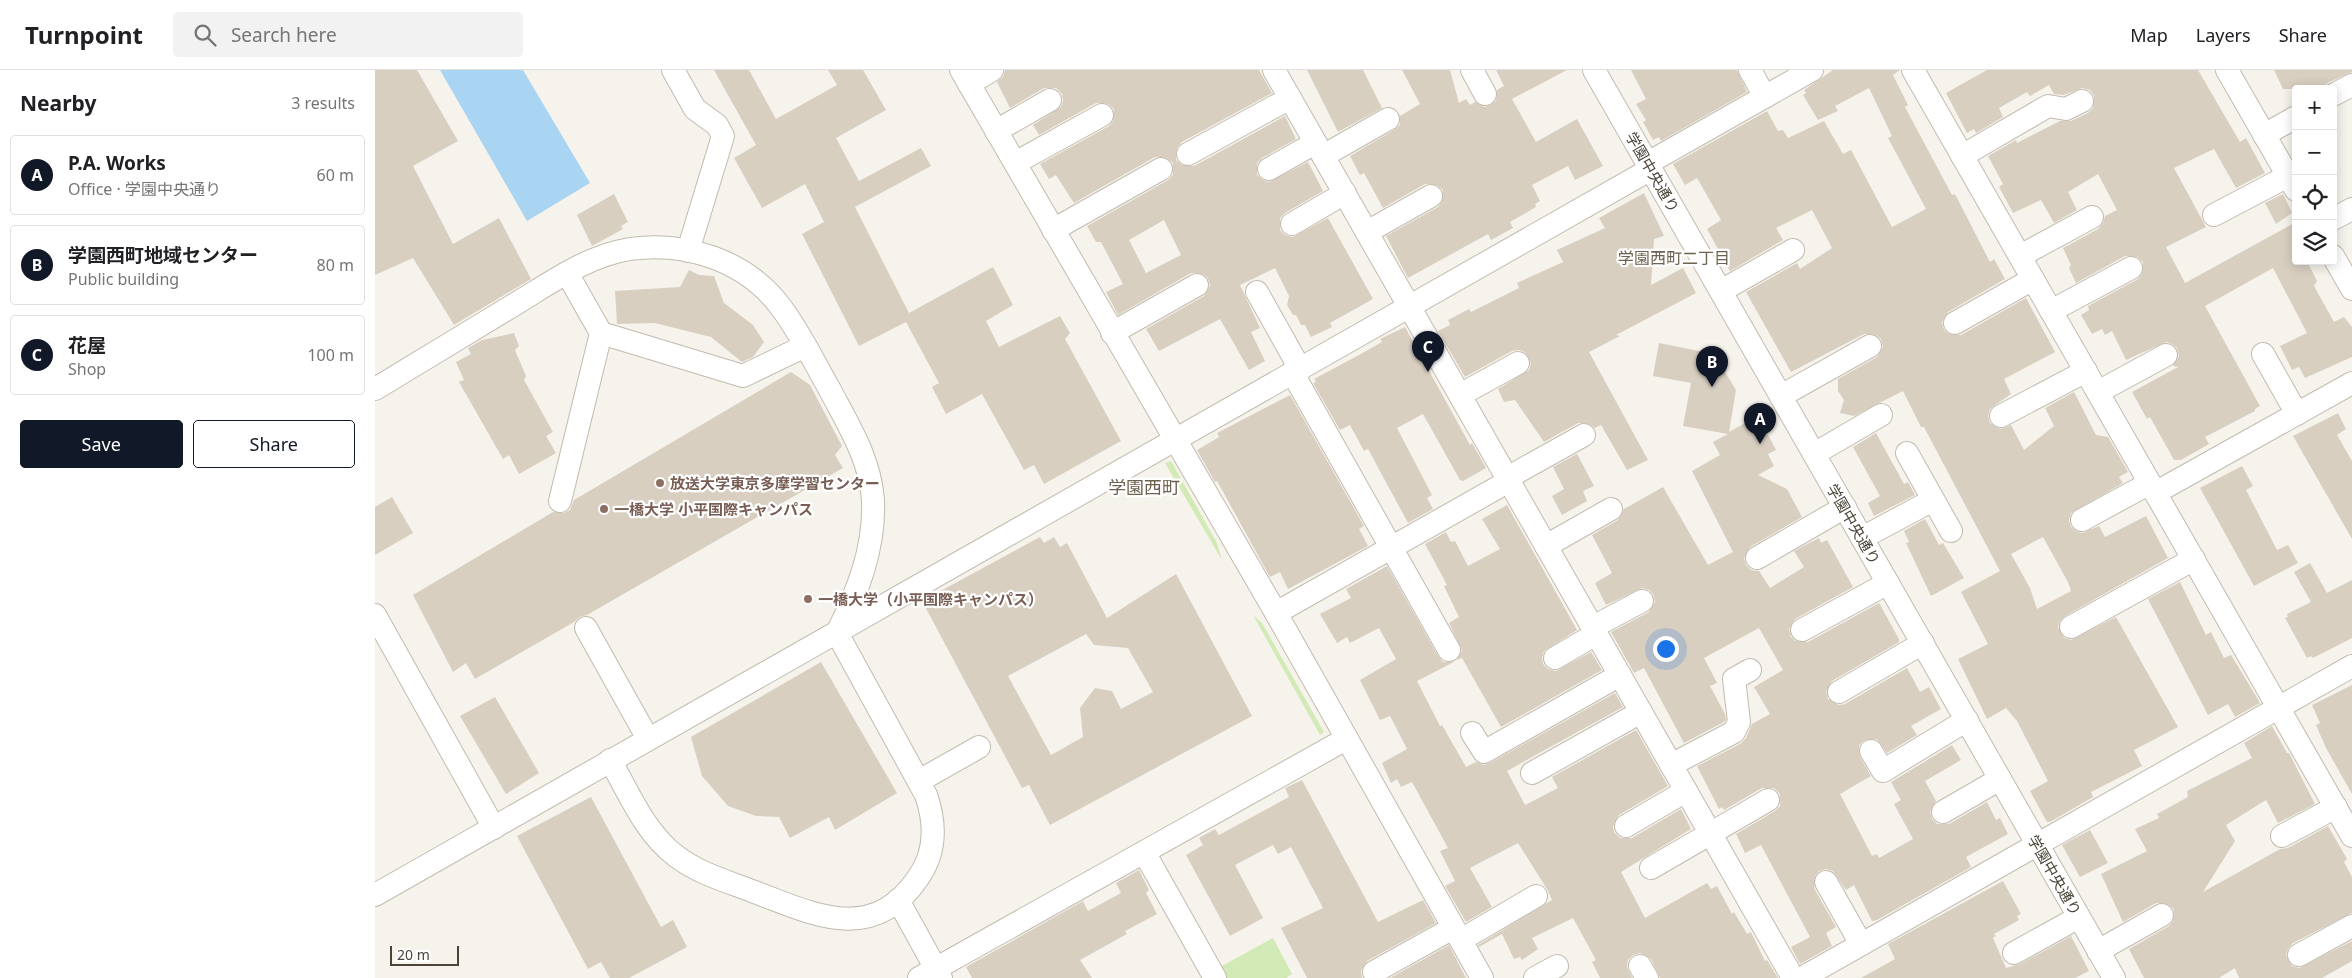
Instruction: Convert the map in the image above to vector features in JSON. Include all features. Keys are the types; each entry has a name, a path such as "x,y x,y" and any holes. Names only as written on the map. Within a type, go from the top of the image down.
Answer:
{"street":[{"path":"673,70 695,109 717,125 723,136 689,251"},
{"path":"992,70 965,77 1173,440 1276,613 1482,978"},
{"name":"学園中央通り","path":"1594,70 2114,978"},
{"path":"1750,70 1765,97"},
{"path":"375,895 1409,306 1812,70"},
{"path":"1913,70 2352,836"},
{"path":"1277,71 1319,149 1793,978"},
{"path":"2214,215 2292,183 2230,71"},
{"path":"2337,94 2352,85"},
{"path":"1187,154 1290,98"},
{"path":"996,130 1049,100"},
{"path":"1963,156 2048,106 2066,109 2082,101"},
{"path":"1015,164 1102,115"},
{"path":"1269,169 1388,119"},
{"path":"2264,135 2292,119"},
{"path":"1053,230 1161,169"},
{"path":"1291,224 1345,193"},
{"path":"1367,232 1431,196"},
{"path":"2337,217 2352,209"},
{"path":"2019,256 2092,217"},
{"path":"375,388 567,273 599,258 631,249 689,251 703,253 745,273 762,286 791,321 853,432 865,457 871,479 873,525 869,548 857,589 837,633"},
{"path":"1721,292 1793,250"},
{"path":"2337,263 2352,289"},
{"path":"2051,311 2131,268"},
{"path":"560,501 601,333 567,273"},
{"path":"1955,323 2033,279"},
{"path":"1112,334 1197,285"},
{"path":"1257,292 1295,370 1449,650"},
{"path":"601,333 743,376 805,346"},
{"path":"1781,396 1870,346"},
{"path":"2263,354 2297,414"},
{"path":"2097,392 2166,355"},
{"path":"1460,396 1518,363"},
{"path":"2001,416 2085,371"},
{"path":"2082,520 2153,488 2297,414 2352,383"},
{"path":"1814,454 1881,415"},
{"path":"1276,613 1584,435"},
{"path":"1907,453 1951,531"},
{"path":"1862,538 1933,500"},
{"path":"1757,558 1845,507"},
{"path":"1546,546 1611,509"},
{"path":"2071,627 2194,560"},
{"path":"1802,630 1888,583"},
{"path":"1555,658 1642,601"},
{"path":"375,615 494,828"},
{"path":"586,628 649,739"},
{"path":"610,760 645,822 659,840 676,856 697,870 814,914 831,918 853,919 869,916 899,900 914,885 923,871 932,845 933,820 931,810 919,781 837,633"},
{"path":"1839,692 1923,643"},
{"path":"1802,978 2352,666"},
{"path":"1671,765 1734,732 1739,722 1734,679 1750,670"},
{"path":"1472,733 1484,752 1620,675"},
{"path":"1532,773 1641,712"},
{"path":"1871,751 1883,772 1967,720"},
{"path":"899,900 932,975 1144,852 1346,739"},
{"path":"919,781 979,747"},
{"path":"1943,812 2000,780"},
{"path":"1626,826 1686,791"},
{"path":"1651,868 1768,800"},
{"path":"2282,836 2335,808"},
{"path":"1144,852 1215,978"},
{"path":"1826,882 1861,944"},
{"path":"1374,972 1536,896"},
{"path":"2098,950 2163,915"},
{"path":"2014,953 2079,917"},
{"path":"2299,955 2352,926"},
{"path":"1535,978 1557,966"}],"green space":[{"path":"1171,461 1217,543 1222,560 1165,463"},
{"path":"1253,615 1262,623 1324,732 1320,735"},
{"path":"1273,938 1292,974 1286,978 1226,978 1220,967"}],"water":[{"path":"440,70 523,70 590,183 527,221"}],"building":[{"path":"375,70 417,70 458,141 413,166 453,244 499,218 531,279 454,325 413,258 375,275"},
{"path":"714,70 749,70 776,119 837,85 828,70 863,70 886,110 836,138 859,181 921,148 931,166 855,207 909,313 993,267 1013,305 986,321 999,347 1060,316 1070,333 1065,339 1121,441 1044,484 1034,465 1024,470 982,394 946,414 932,387 939,383 906,322 859,346 802,234 824,222 805,184 762,208 734,158 756,145"},
{"path":"1005,70 1259,70 1272,93 1182,142 1177,148 1176,160 1182,165 1194,166 1285,116 1296,139 1262,158 1257,163 1257,175 1269,182 1308,162 1323,191 1285,213 1280,218 1280,230 1285,235 1293,237 1328,218 1373,299 1330,323 1332,327 1311,337 1305,325 1301,325 1296,315 1293,315 1287,305 1289,296 1275,268 1240,285 1260,328 1251,332 1265,361 1249,370 1220,319 1159,351 1146,329 1204,296 1210,286 1208,278 1203,274 1191,273 1118,315 1106,292 1123,284 1101,242 1096,242 1087,226 1168,180 1173,175 1173,163 1167,158 1155,157 1074,203 1056,175 1049,179 1040,164 1109,126 1113,121 1114,109 1108,104 1096,103 1039,135 1033,125 1061,107 1063,101 1062,94 1056,88 1044,88 1010,108 997,82 1003,77","holes":["1164,220 1181,255 1146,273 1129,240"]},
{"path":"1307,70 1363,70 1382,108 1338,132"},
{"path":"1402,70 1450,70 1459,103 1466,99 1470,105 1475,102 1485,107 1496,101 1497,90 1504,86 1496,70 1567,70 1512,99 1536,142 1577,119 1603,166 1575,180 1568,166 1532,185 1540,201 1535,204 1536,207 1510,222 1513,228 1491,240 1488,234 1408,278 1386,236 1438,207 1442,202 1443,190 1437,185 1425,184 1383,208 1364,173 1360,175 1350,156 1394,130 1400,125 1400,116 1420,104"},
{"path":"1631,70 1737,70 1747,92 1661,141 1659,137 1653,140 1643,122 1646,120 1636,104 1646,99"},
{"path":"1833,70 1900,70 1893,75 1908,105 1905,107 1952,195 1955,194 1990,262 1994,259 2005,279 1948,312 1942,322 1944,330 1949,334 1961,335 2026,298 2055,352 2004,379 2011,394 1990,409 1988,416 1990,423 2000,429 2011,425 2024,450 2054,426 2045,408 2074,392 2096,435 2108,437 2128,472 2119,477 2123,483 2071,513 2069,520 2071,527 2082,533 2099,526 2105,537 2146,516 2168,558 2065,616 2060,621 2058,627 2064,638 2071,640 2116,617 2178,727 2134,750 2142,766 2091,792 2093,797 2050,822 2047,822 2030,791 2048,781 2017,721 2006,708 1987,719 1958,659 1988,644 1961,592 2000,571 1903,391 1854,416 1840,413 1844,400 1838,391 1838,379 1877,357 1883,347 1881,339 1876,335 1864,334 1791,372 1746,292 1797,263 1800,269 1832,248 1812,210 1776,228 1783,240 1730,271 1707,229 1721,220 1697,178 1685,185 1673,164 1767,111 1778,131 1783,130 1788,138 1824,121 1843,154 1851,150 1892,227 1926,209 1888,138 1892,136 1869,88 1835,106 1838,111 1818,120 1803,95 1806,93 1804,90","holes":["2043,537 2071,591 2037,609 2030,588 2011,554"]},
{"path":"1987,70 2198,70 2240,142 2246,138 2265,173 2236,188 2214,149 2174,168 2206,227 2166,247 2185,283 2292,224 2292,265 2309,265 2317,281 2314,286 2334,322 2344,317 2352,327 2352,357 2305,378 2299,367 2292,370 2280,346 2307,333 2273,268 2205,306 2260,406 2255,411 2205,437 2209,444 2181,460 2174,460 2150,417 2147,419 2132,392 2178,367 2173,366 2179,356 2177,348 2166,342 2126,360 2112,331 2105,335 2102,329 2092,334 2081,315 2089,310 2088,306 2138,279 2142,274 2143,262 2137,257 2125,256 2076,283 2069,268 2071,265 2063,248 2098,229 2103,223 2105,216 2117,210 2098,174 2068,192 2077,210 2054,223 2041,200 2013,213 1999,187 2003,184 1988,156 2016,140 2017,143 2060,121 2071,121 2088,113 2093,108 2094,96 2090,90 2082,88 2064,95 2054,94 2049,85 2030,96 2027,92 1999,108 2003,117 1976,133 1974,129 1967,133 1946,93"},
{"path":"2274,70 2352,70 2352,72 2325,85 2292,85 2292,89 2283,89"},
{"path":"1644,193 1664,236 1654,239 1651,285 1683,268 1696,293 1616,335 1620,336 1589,352 1648,460 1627,470 1601,425 1595,428 1590,424 1578,423 1544,442 1515,400 1504,402 1498,389 1529,370 1531,363 1525,352 1519,350 1512,351 1465,377 1438,331 1450,325 1448,320 1469,309 1471,312 1519,288 1517,283 1563,262 1557,250 1605,228 1599,218"},
{"path":"614,194 628,222 621,226 623,229 592,246 577,215"},
{"path":"2283,194 2292,213 2276,224 2265,203"},
{"path":"689,270 699,275 714,276 724,303 753,325 764,342 753,357 742,362 711,337 655,323 617,324 615,291 680,287"},
{"path":"1405,327 1470,445 1472,443 1486,468 1463,481 1460,480 1423,414 1397,428 1432,495 1427,498 1433,509 1408,523 1368,449 1364,451 1350,425 1340,430 1313,383 1316,382 1314,379 1382,342 1380,339"},
{"path":"514,333 519,346 515,350 526,376 524,380 553,432 546,436 556,453 519,474 509,455 503,459 459,382 464,380 456,362 471,354 468,348 482,340"},
{"path":"1659,343 1714,354 1736,390 1729,432 1758,416 1776,450 1768,454 1774,466 1758,475 1787,489 1802,517 1750,547 1744,558 1746,565 1751,570 1759,571 1770,588 1804,567 1794,551 1819,538 1821,543 1827,540 1853,587 1795,619 1789,629 1791,637 1796,641 1808,642 1879,603 1899,639 1899,642 1832,681 1826,692 1828,699 1839,705 1845,704 1907,668 1920,692 1929,687 1941,709 1911,726 1917,735 1887,753 1877,739 1865,740 1859,745 1860,757 1871,776 1840,794 1872,856 1877,854 1879,858 1913,839 1894,804 1901,800 1891,782 1952,745 1961,760 1925,781 1936,801 1930,812 1932,819 1937,824 1949,824 1987,802 1996,820 2000,818 2008,834 1966,857 1971,867 1877,920 1872,921 1854,885 1846,890 1833,871 1826,869 1819,871 1815,876 1814,888 1836,927 1826,933 1832,946 1800,964 1791,947 1810,937 1761,845 1745,853 1736,834 1775,811 1780,806 1780,794 1774,788 1762,788 1724,810 1722,807 1719,809 1697,766 1740,744 1746,738 1752,724 1770,714 1754,687 1783,670 1759,628 1704,658 1717,683 1710,686 1725,714 1726,720 1684,743 1644,668 1634,673 1611,632 1649,612 1655,602 1653,594 1649,590 1642,588 1606,605 1595,583 1612,573 1592,535 1618,520 1624,509 1663,487 1708,565 1733,552 1692,471 1720,455 1713,442 1728,434 1683,426 1691,383 1653,376"},
{"path":"791,372 810,385 842,446 835,455 843,468 587,615 579,617 574,622 475,679 466,663 453,672 413,595 553,512 564,513 570,510 574,500"},
{"path":"1290,395 1364,526 1359,529 1368,546 1288,589 1280,572 1270,577 1217,481 1215,482 1197,450 1219,437 1217,433"},
{"path":"2338,413 2346,429 2337,435 2352,461 2352,539 2293,436"},
{"path":"1876,433 1904,484 1908,482 1915,495 1874,516 1868,503 1880,496 1853,447"},
{"path":"1577,454 1594,486 1583,491 1587,501 1562,515 1552,496 1564,489 1553,467"},
{"path":"2242,466 2253,486 2246,490 2277,550 2288,545 2298,563 2254,586 2200,488"},
{"path":"392,497 413,533 375,555 375,507"},
{"path":"1507,505 1577,630 1544,651 1543,664 1548,669 1556,671 1591,652 1602,670 1501,727 1462,658 1457,660 1462,650 1449,623 1459,617 1444,586 1447,585 1425,544 1446,532 1451,542 1455,541 1468,566 1500,549 1482,519"},
{"path":"1925,519 1939,545 1943,543 1964,578 1931,596 1906,543 1909,542 1904,531"},
{"path":"1040,537 1044,543 1054,537 1060,547 1067,543 1107,618 1176,574 1252,716 1050,825 1029,785 1022,788 922,601","holes":["1086,634 1094,645 1128,648 1153,692 1121,709 1112,691 1095,688 1080,708 1083,737 1051,755 1008,676"]},
{"path":"2310,563 2327,593 2352,580 2352,638 2313,658 2311,656 2307,658 2285,618 2288,617 2287,614 2311,602 2294,572"},
{"path":"1387,566 1438,656 1443,662 1454,662 1417,681 1440,726 1442,725 1466,767 1476,762 1484,765 1490,763 1615,693 1623,707 1507,771 1525,805 1558,788 1552,777 1636,730 1668,786 1619,815 1613,826 1614,832 1620,838 1632,838 1681,809 1691,829 1621,872 1645,918 1707,883 1711,889 1717,886 1732,914 1734,912 1747,934 1751,932 1765,961 1767,960 1778,978 1660,978 1651,959 1640,953 1633,955 1628,960 1627,967 1632,978 1600,978 1592,962 1596,960 1573,918 1532,938 1538,949 1522,960 1520,957 1514,959 1502,934 1479,947 1478,945 1552,900 1518,843 1470,868 1492,907 1466,922 1445,886 1455,881 1440,851 1448,848 1412,782 1401,787 1397,779 1391,783 1382,763 1407,749 1390,716 1380,720 1360,680 1396,659 1379,628 1350,643 1347,637 1337,643 1320,614 1351,598 1346,589"},
{"path":"2180,582 2206,635 2211,632 2224,658 2231,655 2260,703 2235,717 2228,704 2208,715 2148,599"},
{"path":"821,662 897,793 835,830 829,817 790,838 779,817 756,816 728,806 702,776 691,737"},
{"path":"2352,685 2352,794 2326,748 2316,725 2320,723 2312,705"},
{"path":"495,697 539,773 506,794 460,716"},
{"path":"2272,726 2287,753 2289,753 2315,804 2278,823 2266,800 2226,825 2235,841 2203,892 2280,849 2288,848 2328,826 2347,859 2344,862 2352,877 2352,913 2293,943 2286,955 2292,966 2299,968 2352,941 2352,961 2322,978 2239,978 2235,968 2219,978 2144,978 2129,949 2169,926 2173,921 2174,909 2168,904 2156,903 2123,922 2101,874 2147,851 2135,829 2159,818 2157,814 2188,797 2187,791 2252,758 2244,743"},
{"path":"1302,780 1378,922 1423,900 1436,923 1367,961 1361,971 1362,978 1307,978 1281,928 1323,908 1291,847 1278,854 1273,845 1235,865 1263,918 1230,936 1186,855 1203,845 1199,838 1215,829 1219,835 1289,797 1285,788"},
{"path":"591,797 661,927 673,920 687,947 629,978 610,978 601,962 588,969 517,836"},
{"path":"2090,830 2108,863 2080,877 2062,845"},
{"path":"1139,870 1149,890 1146,893 1157,914 1125,931 1127,934 1080,960 1092,978 972,978 966,967 1083,901 1088,911 1121,893 1116,883"},
{"path":"2003,881 2021,914 2017,916 2019,920 1994,934 1996,936 1993,938 2006,968 2020,964 2071,936 2089,971 2075,978 1861,978 1895,959 1888,944"},
{"path":"1449,945 1466,978 1390,978"}],"place":[{"name":"花屋","path":"1428,372"},
{"name":"学園西町地域センター","path":"1712,387"},
{"name":"P.A. Works","path":"1760,444"},
{"name":"放送大学東京多摩学習センター","path":"660,483"},
{"name":"一橋大学 小平国際キャンパス","path":"604,509"},
{"name":"一橋大学（小平国際キャンパス）","path":"808,599"}],"district":[{"name":"学園西町二丁目","path":"1674,258"},
{"name":"学園西町","path":"1144,487"}]}
